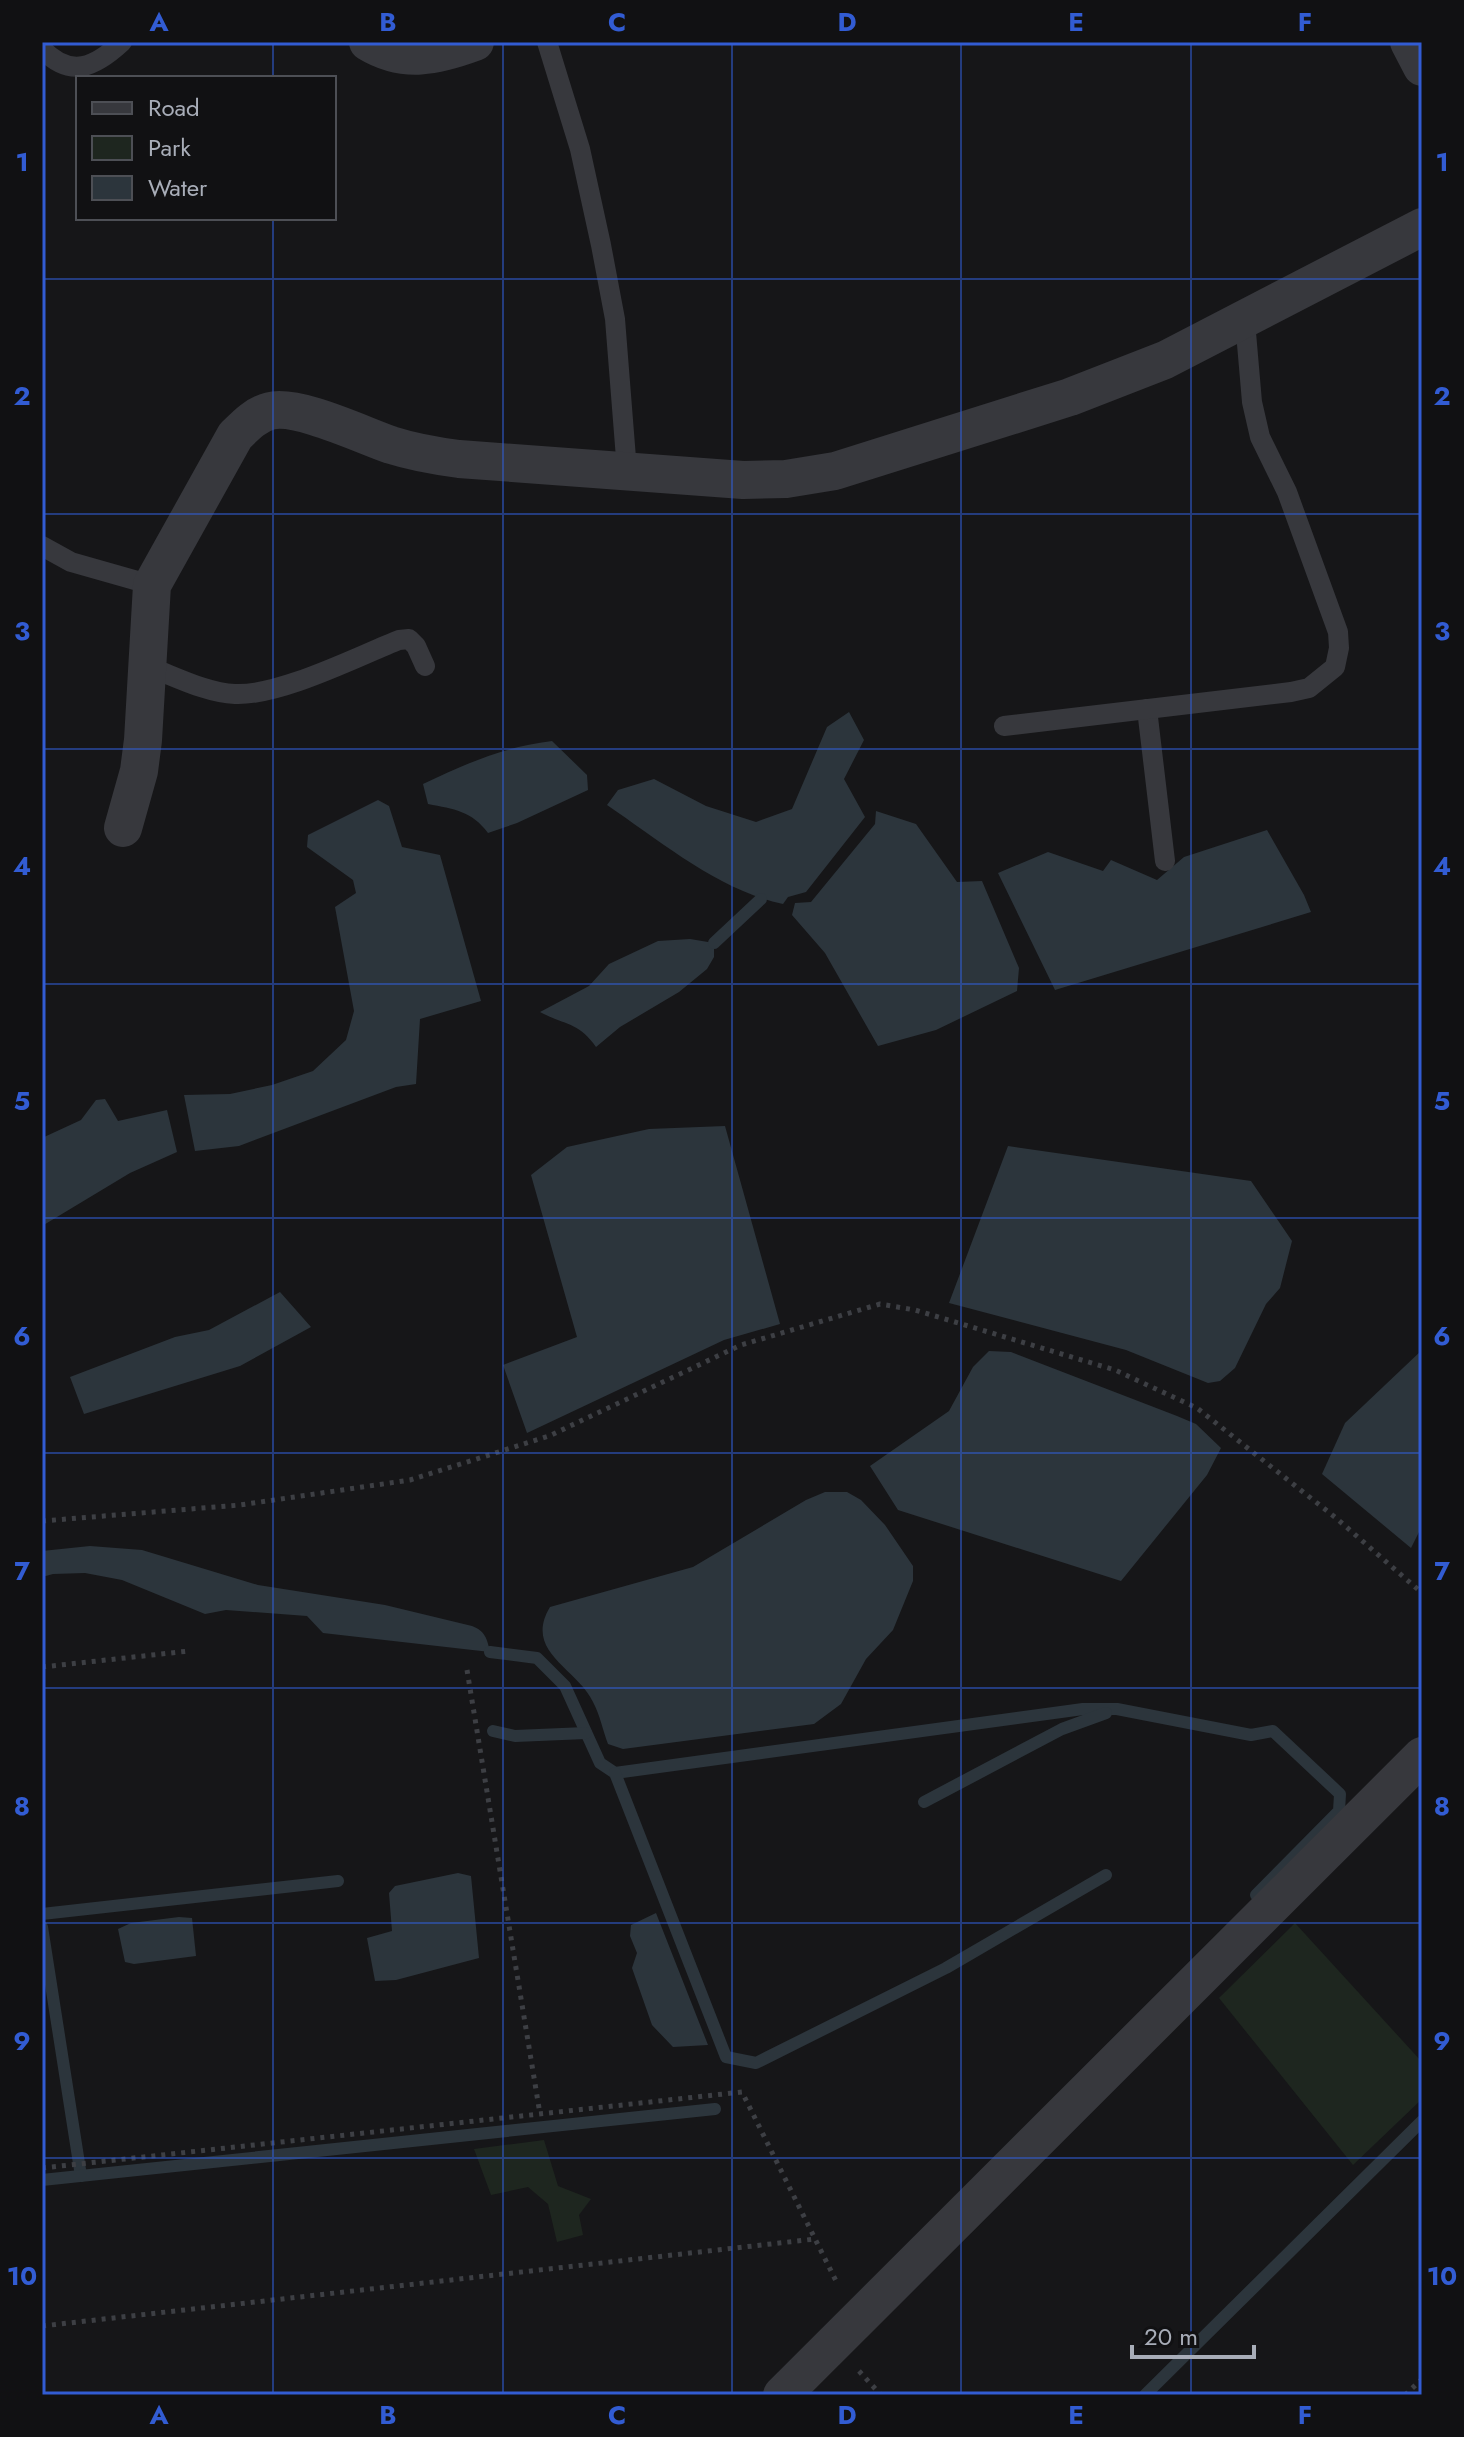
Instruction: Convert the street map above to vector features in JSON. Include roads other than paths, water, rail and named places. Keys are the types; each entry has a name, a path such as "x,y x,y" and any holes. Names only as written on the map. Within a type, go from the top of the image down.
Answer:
{"street":[{"path":"368,42 389,53 414,56 430,55 475,42"},
{"path":"1409,42 1422,67"},
{"path":"123,828 139,771 152,585 235,436 252,420 272,411 296,411 394,446 459,459 743,480 786,479 835,471 1070,397 1165,360 1422,227"},
{"path":"782,2395 1422,1756"}],"lane":[{"path":"42,49 52,60 69,67 89,66 122,42"},
{"path":"547,42 580,149 607,274 615,319 627,471"},
{"path":"1004,726 1291,692 1309,688 1335,667 1338,632 1287,492 1260,437 1252,402 1245,321"},
{"path":"42,546 71,562 152,585"},
{"path":"147,666 235,694 286,686 399,640 409,639 416,646 425,666"},
{"path":"1147,709 1165,861"}],"water":[{"path":"849,712 864,740 844,779 865,817 806,892 788,897 783,904 736,888 714,876 607,805 618,790 654,779 706,806 756,822 792,809 827,727"},
{"path":"552,741 587,775 588,790 488,833 469,815 428,804 423,784 501,752"},
{"path":"378,800 389,806 402,847 440,855 481,1001 420,1019 416,1084 396,1087 239,1146 195,1151 184,1095 230,1094 272,1085 313,1071 346,1040 354,1011 335,907 356,893 353,880 307,847 308,835"},
{"path":"876,811 916,824 957,882 982,881 1019,968 1017,991 936,1030 878,1046 825,953 792,915 795,903 811,902 875,824"},
{"path":"1267,830 1311,912 1055,990 998,873 1048,852 1103,871 1111,860 1157,880 1184,857"},
{"path":"690,939 714,943 714,957 707,969 679,992 620,1027 596,1047 577,1028 540,1012 589,986 609,964 658,941"},
{"path":"105,1099 118,1121 167,1110 177,1152 130,1173 42,1226 42,1138 81,1120 96,1100"},
{"path":"725,1126 780,1324 724,1340 527,1433 503,1365 577,1337 531,1175 567,1147 649,1129"},
{"path":"1008,1146 1251,1181 1292,1241 1280,1288 1266,1304 1235,1368 1220,1381 1208,1383 1126,1350 949,1303"},
{"path":"280,1292 311,1327 240,1366 84,1414 70,1377 175,1337 209,1330"},
{"path":"1422,1350 1422,1526 1411,1548 1322,1474 1345,1423"},
{"path":"989,1351 1011,1352 1177,1416 1196,1424 1221,1448 1207,1475 1121,1581 898,1510 870,1466 949,1411 973,1367"},
{"path":"825,1492 847,1492 861,1500 885,1525 913,1566 913,1581 893,1630 866,1659 841,1704 814,1724 623,1749 608,1744 593,1702 548,1648 543,1636 543,1623 550,1607 693,1567 806,1500"},
{"path":"90,1546 142,1550 258,1585 385,1605 472,1626 485,1636 490,1652 323,1633 307,1616 226,1610 205,1614 122,1580 85,1573 42,1577 42,1551"},
{"path":"458,1873 471,1876 479,1958 396,1980 375,1981 367,1938 392,1931 389,1893 395,1886"},
{"path":"656,1913 708,2045 673,2047 652,2025 632,1968 637,1953 630,1936 631,1925"},
{"path":"192,1918 196,1956 134,1964 125,1962 118,1929 131,1923"}],"waterway":[{"path":"714,943 761,899"},
{"path":"490,1652 537,1658 565,1686 600,1763 615,1773 1083,1709 1117,1709 1251,1735 1273,1731 1340,1794 1339,1811 1256,1895"},
{"path":"924,1802 1062,1729 1106,1713"},
{"path":"493,1731 515,1736 586,1733"},
{"path":"615,1773 726,2057 756,2063 946,1968 1106,1875"},
{"path":"42,1914 338,1881"},
{"path":"42,1927 81,2176"},
{"path":"42,2180 715,2109"},
{"path":"1145,2395 1422,2121"}]}
